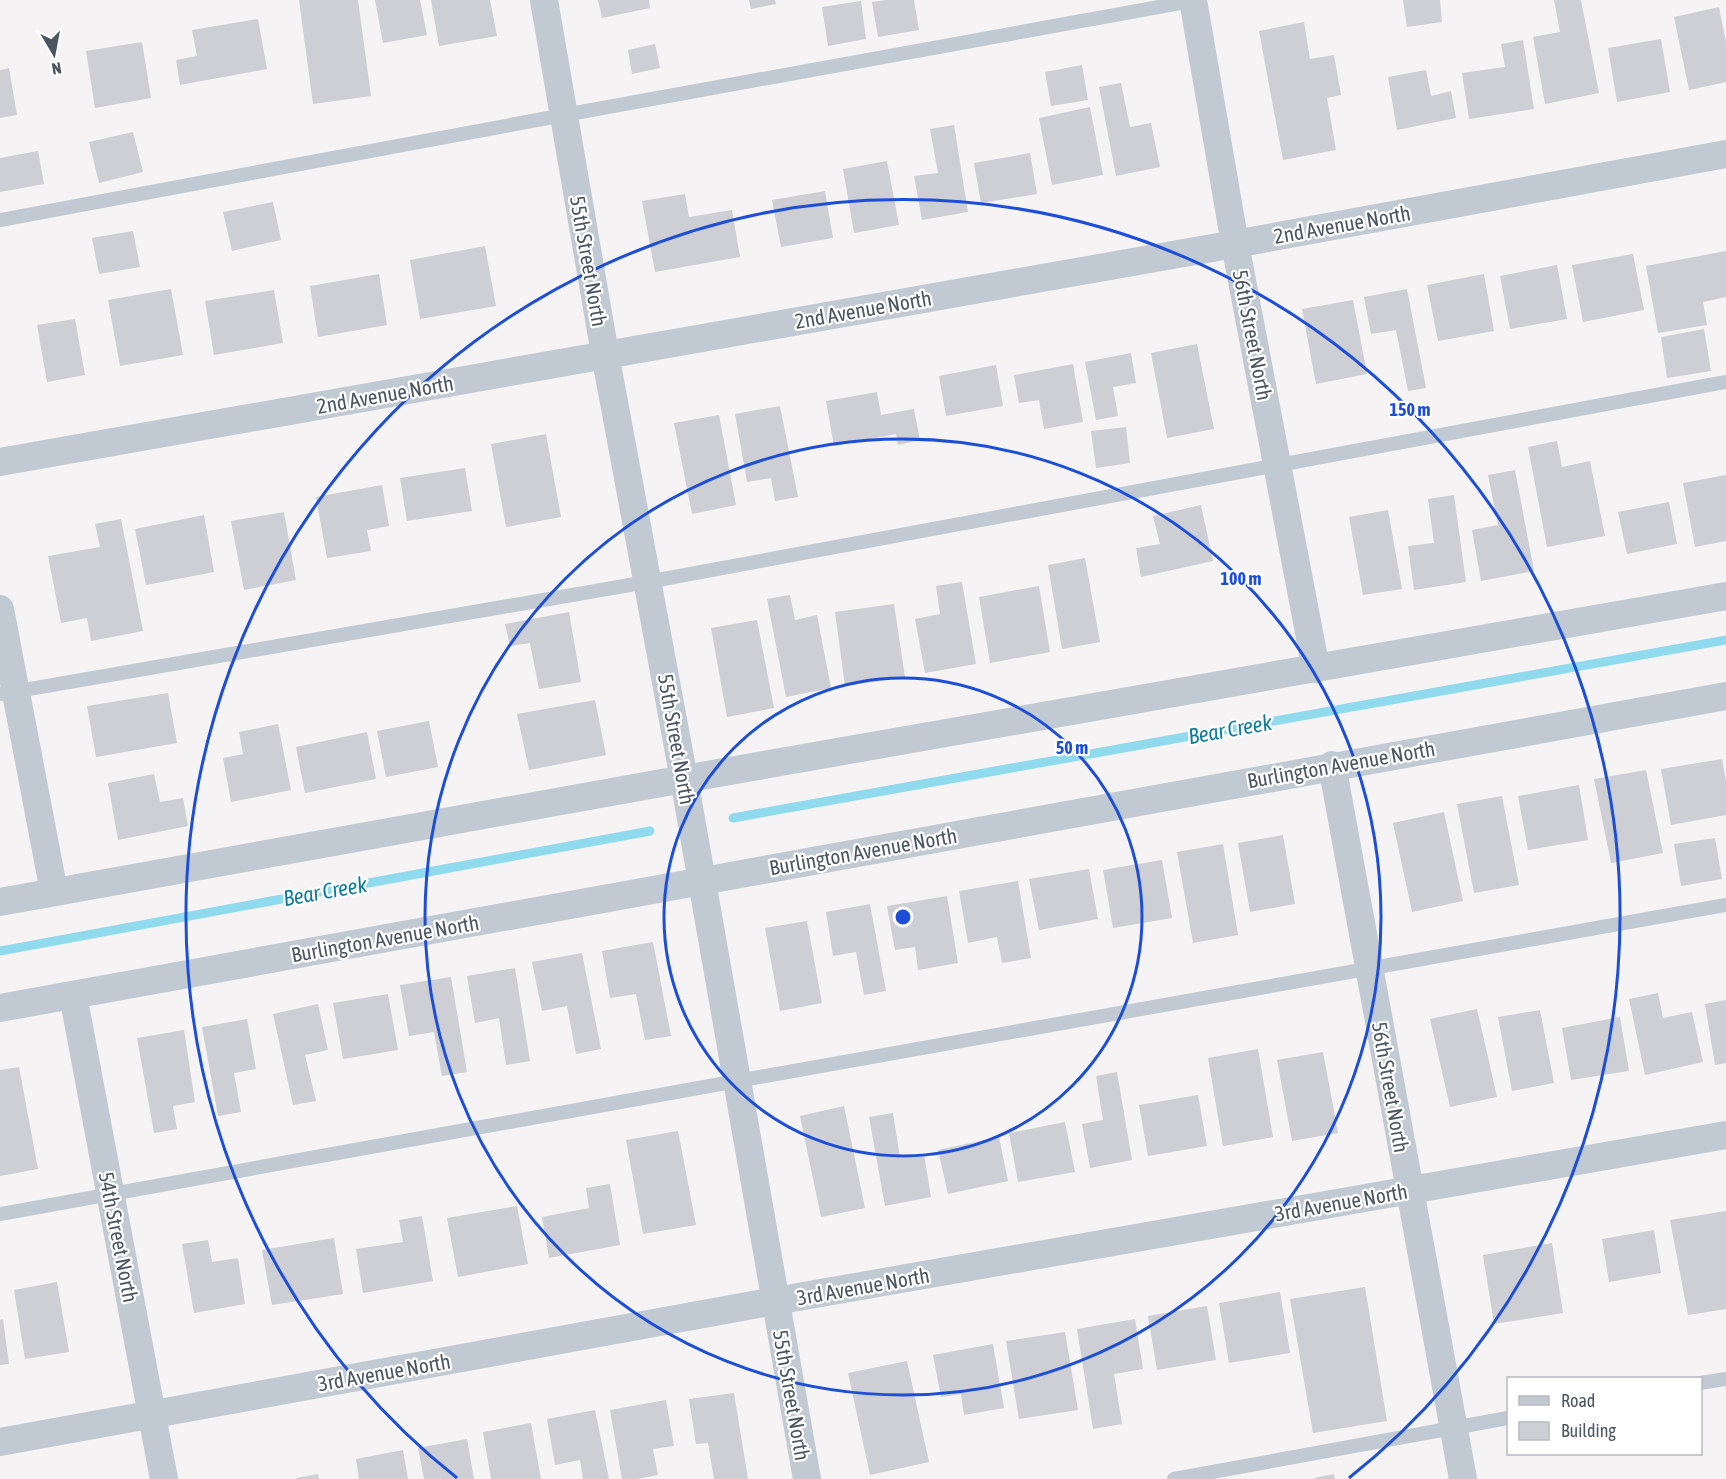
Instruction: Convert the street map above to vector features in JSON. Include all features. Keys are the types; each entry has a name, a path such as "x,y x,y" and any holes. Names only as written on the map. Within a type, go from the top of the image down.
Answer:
{"street":[{"name":"55th Street North","path":"544,0 605,354 684,779 807,1479"},
{"name":"56th Street North","path":"1195,0 1235,244 1316,669"},
{"name":"2nd Avenue North","path":"0,462 1235,244 1726,154"},
{"path":"0,902 1726,596"},
{"path":"0,609 8,693 54,892"},
{"name":"Burlington Avenue North","path":"0,1008 1332,765 1726,696"},
{"name":"56th Street North","path":"1332,765 1462,1479"},
{"name":"54th Street North","path":"73,995 164,1479"},
{"name":"3rd Avenue North","path":"0,1442 775,1301 1726,1135"}],"lane":[{"path":"0,220 1195,0"},
{"path":"8,693 647,582 1726,382"},
{"path":"0,1214 1726,905"},
{"path":"1702,1383 1726,1379"},
{"path":"1174,1479 1507,1418"}],"building":[{"path":"299,0 358,0 371,96 313,104"},
{"path":"375,0 420,0 427,35 383,43"},
{"path":"431,0 490,0 497,36 439,46"},
{"path":"598,0 649,0 650,8 602,18"},
{"path":"749,0 775,0 776,4 751,9"},
{"path":"914,0 919,30 878,37 872,2"},
{"path":"1403,0 1440,0 1442,22 1407,27"},
{"path":"1554,0 1581,0 1599,93 1545,104 1533,37 1560,32"},
{"path":"861,1 866,39 828,46 822,7"},
{"path":"1719,7 1726,42 1726,82 1689,90 1674,17"},
{"path":"258,19 267,69 180,85 176,60 197,56 192,30"},
{"path":"1304,22 1310,59 1334,55 1341,95 1327,98 1336,150 1283,160 1259,31"},
{"path":"1661,39 1670,92 1617,102 1608,48"},
{"path":"1523,40 1534,109 1469,119 1462,73 1505,67 1501,44"},
{"path":"142,42 151,98 95,108 86,51"},
{"path":"655,44 660,68 632,74 628,50"},
{"path":"1082,65 1088,100 1051,106 1045,72"},
{"path":"9,68 17,115 0,118 0,70"},
{"path":"1426,70 1431,96 1451,91 1456,118 1397,130 1388,77"},
{"path":"1121,83 1130,127 1151,123 1160,167 1116,176 1099,87"},
{"path":"1090,107 1103,175 1052,185 1039,118"},
{"path":"954,125 968,212 922,220 914,176 938,173 930,129"},
{"path":"133,132 143,172 99,183 89,142"},
{"path":"38,151 44,184 0,192 0,158"},
{"path":"1030,153 1037,194 981,203 974,163"},
{"path":"887,161 899,225 854,233 843,169"},
{"path":"825,191 833,238 781,247 772,200"},
{"path":"685,194 689,217 732,210 740,257 655,272 642,201"},
{"path":"273,202 281,240 232,251 223,212"},
{"path":"133,231 140,267 99,274 92,238"},
{"path":"485,246 496,306 420,319 410,260"},
{"path":"1726,251 1726,297 1703,302 1707,325 1658,333 1646,266"},
{"path":"1633,254 1644,310 1583,322 1572,265"},
{"path":"1557,265 1567,319 1510,329 1500,276"},
{"path":"379,274 387,325 318,337 310,286"},
{"path":"1484,274 1494,331 1438,341 1427,285"},
{"path":"171,289 183,355 120,366 108,300"},
{"path":"1407,289 1426,388 1408,391 1396,330 1371,334 1364,297"},
{"path":"274,290 283,343 214,355 205,301"},
{"path":"1353,300 1367,374 1316,384 1302,309"},
{"path":"75,319 85,375 47,382 37,325"},
{"path":"1704,329 1711,371 1667,378 1661,337"},
{"path":"1197,344 1214,429 1167,438 1151,353"},
{"path":"1131,353 1136,383 1113,387 1118,416 1096,420 1085,362"},
{"path":"1073,364 1083,422 1044,429 1039,400 1019,403 1014,375"},
{"path":"996,365 1003,406 946,416 939,376"},
{"path":"877,392 881,415 914,409 920,440 898,445 896,434 834,446 826,401"},
{"path":"780,406 798,497 775,501 771,478 747,482 735,414"},
{"path":"719,415 736,505 692,514 674,423"},
{"path":"1126,427 1130,463 1096,468 1091,431"},
{"path":"546,434 561,517 506,527 491,444"},
{"path":"1557,441 1562,467 1590,461 1605,536 1547,547 1528,447"},
{"path":"465,468 472,511 407,521 400,478"},
{"path":"1515,470 1534,571 1481,581 1472,530 1498,525 1488,475"},
{"path":"1726,475 1726,541 1695,547 1683,483"},
{"path":"382,485 389,526 367,530 371,551 327,558 316,497"},
{"path":"1454,495 1466,582 1414,590 1408,546 1434,543 1428,499"},
{"path":"1669,502 1677,544 1627,554 1618,512"},
{"path":"1201,505 1213,561 1141,577 1136,548 1160,544 1153,516"},
{"path":"1388,510 1402,589 1363,595 1349,517"},
{"path":"284,512 296,580 244,590 231,521"},
{"path":"204,515 214,572 146,585 135,529"},
{"path":"121,519 143,631 91,641 87,618 61,623 48,556 100,547 95,524"},
{"path":"1085,558 1100,642 1062,649 1048,565"},
{"path":"962,582 976,664 925,673 915,619 940,614 936,586"},
{"path":"1039,586 1050,652 990,663 979,597"},
{"path":"790,595 795,620 817,615 831,688 786,697 767,599"},
{"path":"894,604 905,677 845,686 835,612"},
{"path":"569,612 581,682 539,689 530,643 510,646 505,624"},
{"path":"757,620 774,708 727,717 711,628"},
{"path":"168,693 177,743 96,757 87,706"},
{"path":"595,700 606,755 529,770 517,714"},
{"path":"429,721 438,767 386,777 377,731"},
{"path":"278,724 291,790 231,802 223,758 243,754 239,732"},
{"path":"367,732 376,779 305,793 296,747"},
{"path":"1722,759 1726,781 1726,815 1671,825 1661,769"},
{"path":"1646,770 1663,853 1611,863 1594,779"},
{"path":"154,774 160,802 183,798 188,826 118,840 108,783"},
{"path":"1579,785 1588,840 1528,850 1518,796"},
{"path":"1502,796 1519,885 1474,893 1457,804"},
{"path":"1444,812 1463,901 1412,912 1393,823"},
{"path":"1283,835 1295,904 1250,912 1238,843"},
{"path":"1715,838 1722,879 1681,886 1674,844"},
{"path":"1223,844 1238,935 1193,943 1177,852"},
{"path":"1162,860 1172,918 1113,928 1103,870"},
{"path":"1089,869 1098,919 1039,930 1029,879"},
{"path":"1018,881 1031,958 1002,963 997,937 968,943 959,891"},
{"path":"947,896 958,963 918,970 915,947 895,950 887,906"},
{"path":"870,904 886,991 864,995 856,952 833,956 826,912"},
{"path":"807,921 822,1003 780,1011 765,928"},
{"path":"653,942 671,1036 645,1040 636,994 610,998 602,951"},
{"path":"582,953 601,1049 576,1054 567,1006 542,1011 532,962"},
{"path":"515,968 530,1061 506,1065 499,1018 475,1023 467,976"},
{"path":"451,977 467,1072 442,1076 434,1032 409,1036 400,985"},
{"path":"1658,993 1663,1018 1692,1012 1703,1062 1645,1075 1629,999"},
{"path":"388,994 398,1050 343,1059 333,1003"},
{"path":"1726,1000 1726,1063 1715,1065 1705,1004"},
{"path":"318,1004 328,1050 305,1055 316,1101 293,1105 273,1014"},
{"path":"1477,1009 1497,1097 1450,1107 1430,1019"},
{"path":"1540,1010 1554,1083 1512,1091 1498,1017"},
{"path":"1620,1017 1629,1071 1571,1080 1562,1028"},
{"path":"247,1019 256,1069 234,1073 241,1112 218,1116 202,1027"},
{"path":"184,1030 195,1102 173,1106 177,1129 154,1133 137,1038"},
{"path":"1258,1049 1273,1137 1223,1146 1208,1058"},
{"path":"1323,1052 1338,1133 1292,1141 1277,1060"},
{"path":"19,1067 38,1169 0,1176 0,1070"},
{"path":"1117,1072 1132,1160 1090,1168 1082,1124 1103,1120 1096,1076"},
{"path":"1198,1095 1207,1146 1148,1156 1139,1105"},
{"path":"844,1106 865,1208 821,1217 800,1116"},
{"path":"893,1113 900,1158 924,1154 931,1197 885,1206 869,1117"},
{"path":"1065,1122 1075,1172 1018,1182 1009,1133"},
{"path":"678,1131 696,1225 643,1234 626,1140"},
{"path":"999,1137 1008,1181 948,1194 938,1150"},
{"path":"610,1184 620,1245 549,1258 542,1217 589,1208 586,1188"},
{"path":"517,1206 528,1264 458,1277 447,1218"},
{"path":"1726,1211 1726,1309 1688,1315 1670,1220"},
{"path":"422,1216 433,1281 363,1293 356,1249 403,1242 399,1220"},
{"path":"1654,1230 1661,1273 1609,1282 1602,1239"},
{"path":"334,1238 343,1294 272,1305 262,1250"},
{"path":"208,1240 212,1262 238,1258 245,1304 194,1313 182,1244"},
{"path":"1552,1243 1563,1313 1494,1324 1483,1255"},
{"path":"57,1282 69,1352 25,1359 14,1290"},
{"path":"1365,1287 1387,1421 1313,1433 1290,1299"},
{"path":"1280,1292 1290,1353 1229,1363 1219,1303"},
{"path":"1207,1306 1216,1360 1157,1370 1148,1316"},
{"path":"3,1319 9,1364 0,1365 0,1320"},
{"path":"1135,1319 1143,1369 1114,1374 1122,1424 1093,1429 1077,1329"},
{"path":"1065,1332 1078,1410 1019,1419 1006,1341"},
{"path":"993,1344 1004,1408 964,1415 961,1394 941,1397 933,1355"},
{"path":"907,1361 929,1462 870,1475 848,1373"},
{"path":"734,1393 748,1479 714,1479 708,1443 696,1444 689,1399"},
{"path":"666,1400 674,1446 653,1449 658,1475 622,1479 610,1410"},
{"path":"595,1410 609,1479 583,1479 580,1460 555,1465 547,1419"},
{"path":"531,1423 541,1479 491,1479 483,1432"},
{"path":"467,1439 474,1479 424,1479 418,1448"},
{"path":"403,1450 408,1479 359,1479 356,1459"},
{"path":"318,1474 319,1479 296,1479 296,1478"},
{"path":"1334,1474 1335,1479 1314,1478"}],"waterway":[{"name":"Bear Creek","path":"733,818 1726,640"},
{"name":"Bear Creek","path":"0,951 650,831"}]}
